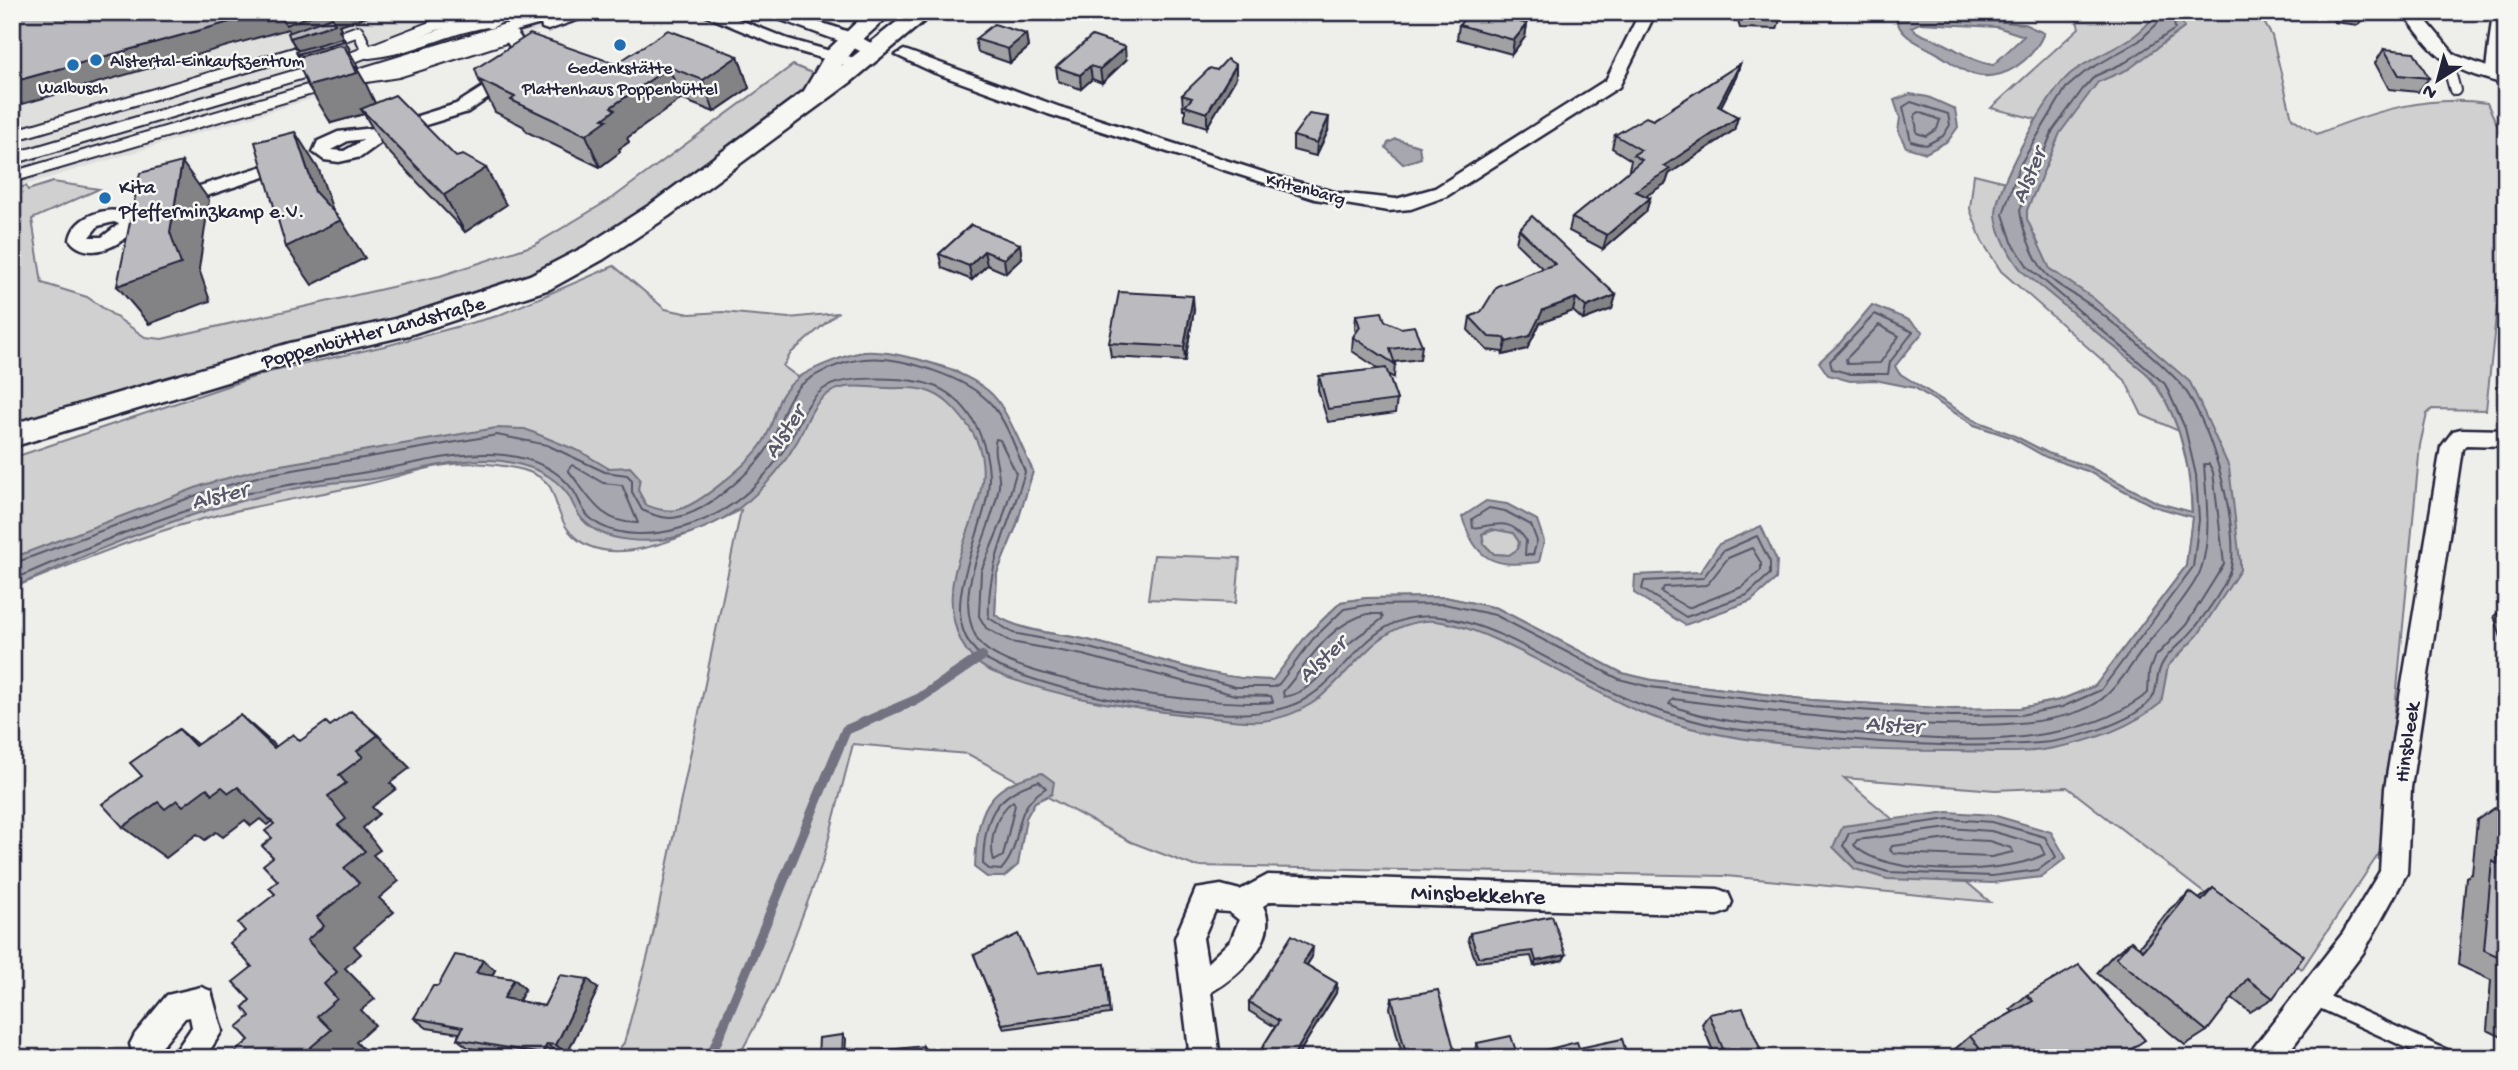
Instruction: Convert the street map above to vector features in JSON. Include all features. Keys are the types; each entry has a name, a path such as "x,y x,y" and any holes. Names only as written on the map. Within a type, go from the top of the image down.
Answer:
{"main road":[{"name":"Poppenbüttler Landstraße","path":"810,98 831,58 848,39 882,12"},
{"name":"Poppenbüttler Landstraße","path":"12,436 237,368 400,328 540,282 594,253 660,211 867,58 924,12"},
{"path":"2506,12 2502,16 2498,69 2506,78"}],"street":[{"path":"504,22 563,12"},
{"path":"504,22 592,12"},
{"path":"705,12 831,58 867,58"},
{"path":"767,12 848,39 867,58"},
{"name":"Kritenbarg","path":"904,55 1087,122 1234,169 1360,202 1399,205 1414,203 1441,192 1614,83 1648,12"},
{"path":"2411,12 2440,54 2457,64 2506,78"},
{"path":"122,217 322,152 324,145 335,139 384,132 462,108 530,64 504,22"},
{"name":"Hinsbleek","path":"2265,1058 2353,943 2393,873 2398,788 2452,447 2461,437 2506,438"},
{"name":"Minsbekkehre","path":"1242,902 1268,888 1718,902"},
{"path":"1193,986 1223,971 1239,954 1252,932 1254,916 1242,902 1225,896 1206,898 1189,938 1193,986 1205,1058"},
{"path":"149,1058 145,1044 177,1005 201,1001 207,1031 186,1058"}],"lane":[{"path":"12,159 298,75 368,53 398,39 456,22 504,22"},
{"path":"368,53 390,53 504,22"},
{"path":"338,81 398,72 488,43 504,22"},
{"path":"12,177 338,81 504,22"},
{"path":"12,136 290,56 358,32 368,53"},
{"path":"2455,90 2450,72 2457,64"},
{"path":"2311,996 2447,1058"}],"shaded area":[{"path":"12,12 602,12 12,189"},
{"path":"2074,12 2258,12 2272,36 2292,118 2317,134 2400,107 2465,101 2487,103 2506,144 2506,307 2497,306 2486,410 2432,409 2427,414 2420,445 2382,849 2302,969 2067,787 1995,790 1844,778 1990,902 1726,876 1194,866 1131,842 968,754 853,744 823,861 775,988 738,1058 611,1058 624,1043 651,944 741,510 654,546 606,551 586,545 569,531 550,487 538,476 504,466 452,464 195,521 116,547 12,588 12,458 269,372 389,345 497,316 614,266 665,309 690,314 722,312 789,318 837,313 791,353 783,366 798,377 864,352 917,359 954,370 996,399 1033,471 1016,527 997,573 995,615 1017,625 1088,640 1226,676 1273,680 1307,635 1341,602 1366,598 1445,597 1497,608 1622,673 1652,680 1812,700 1952,709 2020,708 2060,700 2095,686 2186,566 2192,519 2190,477 2179,431 2142,415 2125,380 2001,271 1982,241 1970,209 1974,174 2006,182 2036,119 1991,108 2079,28"},
{"path":"793,65 812,73 815,78 629,222 529,277 440,306 149,382 12,424 12,190 26,186 28,190 53,182 99,189 32,219 42,283 87,297 145,337 162,339 440,276 534,245 614,197"},
{"path":"1502,528 1513,533 1519,542 1518,549 1509,555 1494,554 1484,544 1482,534"},
{"path":"1154,555 1240,558 1236,603 1148,599"}],"water":[{"path":"1908,12 2024,24 2044,33 2024,61 2005,72 1984,76 1962,70 1911,39 1898,25 1896,18","holes":["1920,23 1997,27 2024,36 1993,65 1972,58 1911,27"]},
{"name":"Alster","path":"2156,12 2180,12 2184,28 2129,69 2098,82 2060,133 2027,210 2027,219 2050,269 2093,298 2190,382 2229,467 2240,570 2198,635 2168,666 2161,703 2124,726 2083,741 2029,751 1914,751 1792,745 1712,733 1640,712 1502,642 1447,623 1425,621 1407,625 1376,642 1311,704 1294,713 1268,720 1237,721 1145,709 1042,689 980,665 962,643 953,615 952,585 979,497 982,460 977,441 953,408 933,393 912,388 855,386 832,391 816,405 798,440 776,473 749,500 717,522 668,539 628,540 603,533 582,519 563,488 548,476 531,468 502,461 469,461 373,479 308,486 256,497 186,517 129,538 12,588 12,558 203,485 263,468 496,428 525,429 581,452 608,468 630,467 640,478 638,490 646,505 657,509 677,510 711,492 757,450 768,433 779,401 797,379 840,358 858,353 880,352 917,359 972,380 997,400 1007,416 1033,471 1016,527 997,573 995,615 1017,626 1088,640 1226,676 1273,680 1307,635 1341,602 1366,598 1445,597 1497,608 1622,673 1652,680 1812,700 1952,709 2020,708 2060,700 2095,686 2186,566 2192,517 2153,506 2087,471 2046,457 2010,437 1974,425 1915,388 1875,380 1850,381 1828,375 1819,362 1840,343 1872,305 1909,320 1923,332 1895,366 1899,373 1974,420 2011,434 2048,453 2090,467 2158,503 2192,512 2189,475 2181,438 2157,388 2146,373 2023,272 2006,245 1996,215 1998,201 2013,163 2060,84 2081,66 2139,32"},
{"path":"1910,94 1928,97 1955,109 1958,127 1948,141 1926,153 1906,147 1898,131 1900,118 1894,100"},
{"path":"1396,139 1419,146 1421,158 1403,164 1386,148 1388,143"},
{"path":"1486,501 1507,504 1537,520 1544,541 1539,562 1510,564 1489,558 1474,543 1462,517","holes":["1491,529 1513,533 1519,542 1518,549 1509,555 1494,554 1484,544 1482,534"]},
{"path":"1761,526 1777,561 1776,579 1751,601 1685,625 1634,593 1635,575 1700,572 1719,544"},
{"path":"1042,773 1054,782 1052,794 1035,802 1026,818 1018,865 1004,877 987,877 975,868 978,831 988,804 1007,785"},
{"path":"1948,812 1993,815 2051,832 2066,858 2041,877 1992,883 1887,879 1855,869 1833,847 1843,826"}],"building":[{"path":"12,12 266,12 12,82"},
{"path":"280,12 321,12 286,25"},
{"path":"1470,12 1486,12 1527,24 1514,40 1459,25"},
{"path":"1743,12 1780,12 1781,17 1743,15"},
{"path":"332,17 335,24 290,38 288,33"},
{"path":"994,24 1026,34 1008,49 975,39"},
{"path":"668,30 738,56 703,80 669,67 611,107 615,110 603,119 607,120 586,135 511,100 515,97 479,80 475,69 530,34 616,64"},
{"path":"1092,36 1125,47 1100,69 1090,66 1080,75 1056,67"},
{"path":"342,38 343,41 297,54 296,51"},
{"path":"339,45 345,47 357,73 308,86 296,58"},
{"path":"2384,49 2414,52 2429,78 2399,75"},
{"path":"1227,59 1236,65 1207,113 1185,106 1192,98 1182,95 1210,68 1217,70"},
{"path":"1740,64 1718,106 1738,117 1664,166 1670,169 1635,191 1650,198 1607,235 1572,218 1642,160 1633,155 1641,150 1615,135 1646,117 1653,120"},
{"path":"395,95 456,157 463,155 486,168 444,195 361,109"},
{"path":"1309,114 1329,117 1317,143 1293,136"},
{"path":"295,132 315,192 341,220 286,247 255,142"},
{"path":"182,162 170,232 181,264 117,286 140,173"},
{"path":"1532,216 1616,295 1586,307 1576,298 1543,310 1530,336 1506,342 1505,338 1489,337 1470,317 1481,312 1497,286 1555,264 1519,229"},
{"path":"971,225 1020,244 1004,259 984,251 969,266 939,254"},
{"path":"1119,292 1193,296 1184,347 1109,343"},
{"path":"1382,312 1385,321 1401,328 1414,326 1422,345 1390,349 1395,364 1353,337 1360,327 1356,315"},
{"path":"1386,368 1397,400 1328,409 1319,376"},
{"path":"351,711 378,735 357,751 363,757 339,775 346,783 328,796 346,819 338,825 365,851 344,868 359,883 317,917 324,926 307,940 337,972 324,984 337,999 317,1016 331,1030 298,1058 292,1055 289,1058 228,1058 249,1040 237,1027 250,1016 243,1007 250,1000 233,982 252,967 230,943 245,931 238,923 275,894 269,888 278,881 263,865 273,857 262,846 272,838 265,831 274,824 238,787 229,793 222,787 212,794 207,788 183,806 177,800 165,809 158,802 123,827 102,804 142,776 130,763 179,729 195,746 240,715 274,748 293,734 300,741 326,722 330,726"},
{"path":"2502,803 2506,805 2506,960 2484,950 2492,861 2497,864"},
{"path":"2213,888 2304,956 2273,998 2247,979 2207,1031 2116,958 2131,941 2143,950 2190,892 2202,901"},
{"path":"1552,916 1566,955 1536,961 1533,951 1478,957 1470,933"},
{"path":"1018,934 1036,974 1105,964 1109,1009 1002,1024 974,955"},
{"path":"1292,935 1313,947 1303,963 1337,983 1292,1058 1278,1058 1262,1048 1279,1021 1249,1002"},
{"path":"455,955 483,960 476,973 514,979 504,998 544,1006 560,975 588,979 556,1045 547,1044 542,1054 457,1039 463,1027 414,1018 433,986 438,986"},
{"path":"2079,965 2145,1040 2118,1058 1987,1058 1970,1036 2033,1001 2027,995"},
{"path":"1438,990 1455,1052 1424,1058 1407,1058 1392,998"},
{"path":"1743,1008 1764,1058 1682,1058 1723,1049 1709,1014"},
{"path":"843,1035 842,1055 923,1046 923,1058 818,1058 819,1038"},
{"path":"1511,1036 1518,1057 1577,1042 1579,1048 1622,1039 1627,1055 1646,1051 1649,1058 1482,1058 1477,1043"}],"waterway":[{"path":"710,1058 846,730 920,698 982,656"}],"place":[{"name":"Gedenkstätte Plattenhaus Poppenbüttel","path":"620,45"},
{"name":"Alstertal-Einkaufszentrum","path":"96,60"},
{"name":"Walbusch","path":"73,65"},
{"name":"Kita Pfefferminzkamp e.V.","path":"105,198"}]}
